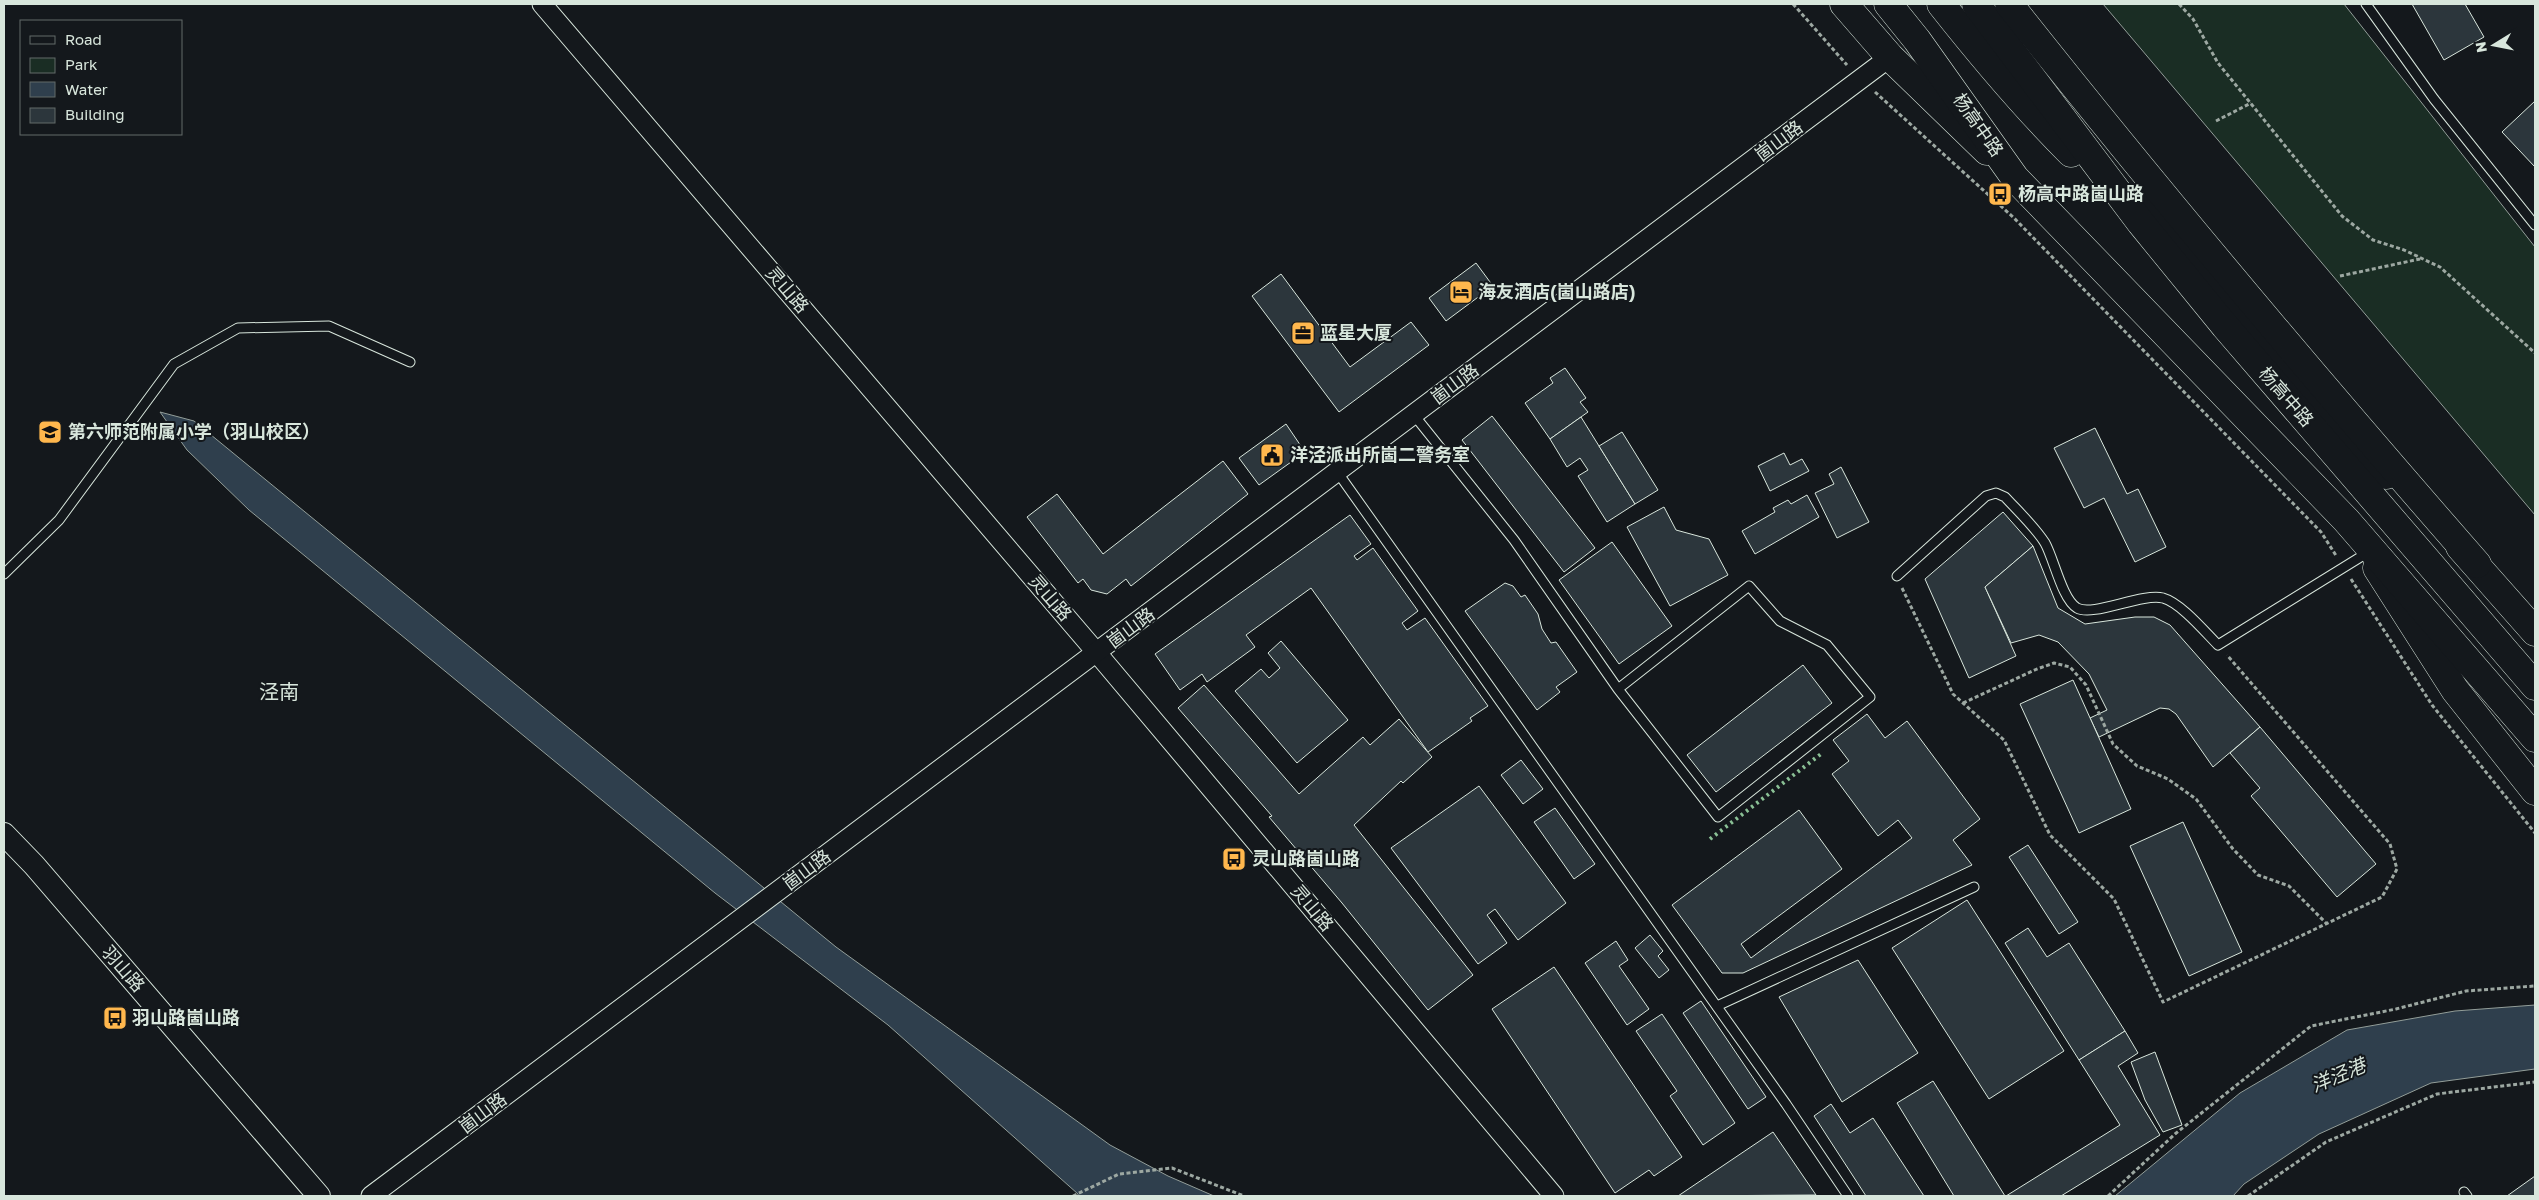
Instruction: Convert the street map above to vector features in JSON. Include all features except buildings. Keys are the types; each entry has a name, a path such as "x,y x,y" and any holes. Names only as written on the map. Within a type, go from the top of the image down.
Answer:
{"main road":[{"path":"1844,4 1890,57 2015,178"},
{"name":"杨高中路","path":"1888,4 1917,40 2015,178 2346,520 2535,738"},
{"path":"1941,4 1994,71 2033,116 2141,224"},
{"name":"杨高中路","path":"1976,4 2141,224 2225,326 2535,686"},
{"path":"2009,4 2128,154 2284,337 2366,437 2477,564"},
{"name":"杨高中路","path":"2048,99 2342,432 2477,564 2535,632"},
{"name":"杨高中路","path":"2346,520 2455,690 2535,791"}],"street":[{"name":"灵山路","path":"542,4 1098,653 1554,1196"},
{"name":"崮山路","path":"371,1196 1098,653 1890,57"},
{"name":"羽山路","path":"4,834 34,865 319,1196"}],"lane":[{"path":"2366,4 2434,99 2535,224"},
{"path":"4,574 59,520 174,364 238,328 330,326 410,362"},
{"path":"1414,415 1514,540 1618,689 1718,817 1870,697 1827,645 1780,621 1749,586 1618,689"},
{"path":"1338,473 1717,1006 1848,1196"},
{"path":"1897,576 1986,496 1996,493 2005,497 2044,542 2069,600 2077,608 2090,610 2151,597 2164,599 2176,604 2218,645 2367,553"},
{"path":"1717,1006 1974,887"}],"path":[{"path":"1793,4 1861,80 2014,218 2321,532 2432,704 2535,833"},
{"path":"2179,4 2192,18 2218,63 2342,216 2373,240 2404,250 2440,267 2535,353"},
{"path":"2216,121 2251,103"},
{"path":"2340,276 2421,259"},
{"path":"1897,576 1953,694 2004,740 2050,834 2114,899 2163,1002 2382,897 2396,869 2390,844 2218,645"},
{"path":"1963,703 2045,666 2054,663 2070,667 2086,685 2113,744 2137,766 2168,779 2196,799 2233,849 2258,875 2289,886 2327,924"},
{"path":"2108,1196 2175,1134 2311,1026 2396,1009 2466,991 2535,986"},
{"path":"2248,1196 2326,1142 2437,1094 2535,1082"},
{"path":"1073,1196 1119,1174 1172,1168 1244,1196"}],"green space":[{"path":"2103,4 2344,4 2535,247 2535,515"}],"water":[{"path":"160,412 194,421 836,947 1110,1145 1168,1176 1214,1196 1078,1196 888,1025 715,893 249,510 187,450"},
{"name":"洋泾港","path":"2535,1005 2535,1069 2431,1083 2319,1134 2244,1184 2233,1196 2115,1196 2240,1093 2347,1030 2455,1011"}],"hedge":[{"path":"1710,839 1821,754"}],"place":[{"name":"杨高中路崮山路","path":"2000,194"},
{"name":"海友酒店(崮山路店)","path":"1461,292"},
{"name":"蓝星大厦","path":"1303,333"},
{"name":"第六师范附属小学（羽山校区）","path":"50,432"},
{"name":"洋泾派出所崮二警务室","path":"1272,455"},
{"name":"灵山路崮山路","path":"1234,859"},
{"name":"羽山路崮山路","path":"115,1018"}],"district":[{"name":"泾南","path":"279,692"}]}
